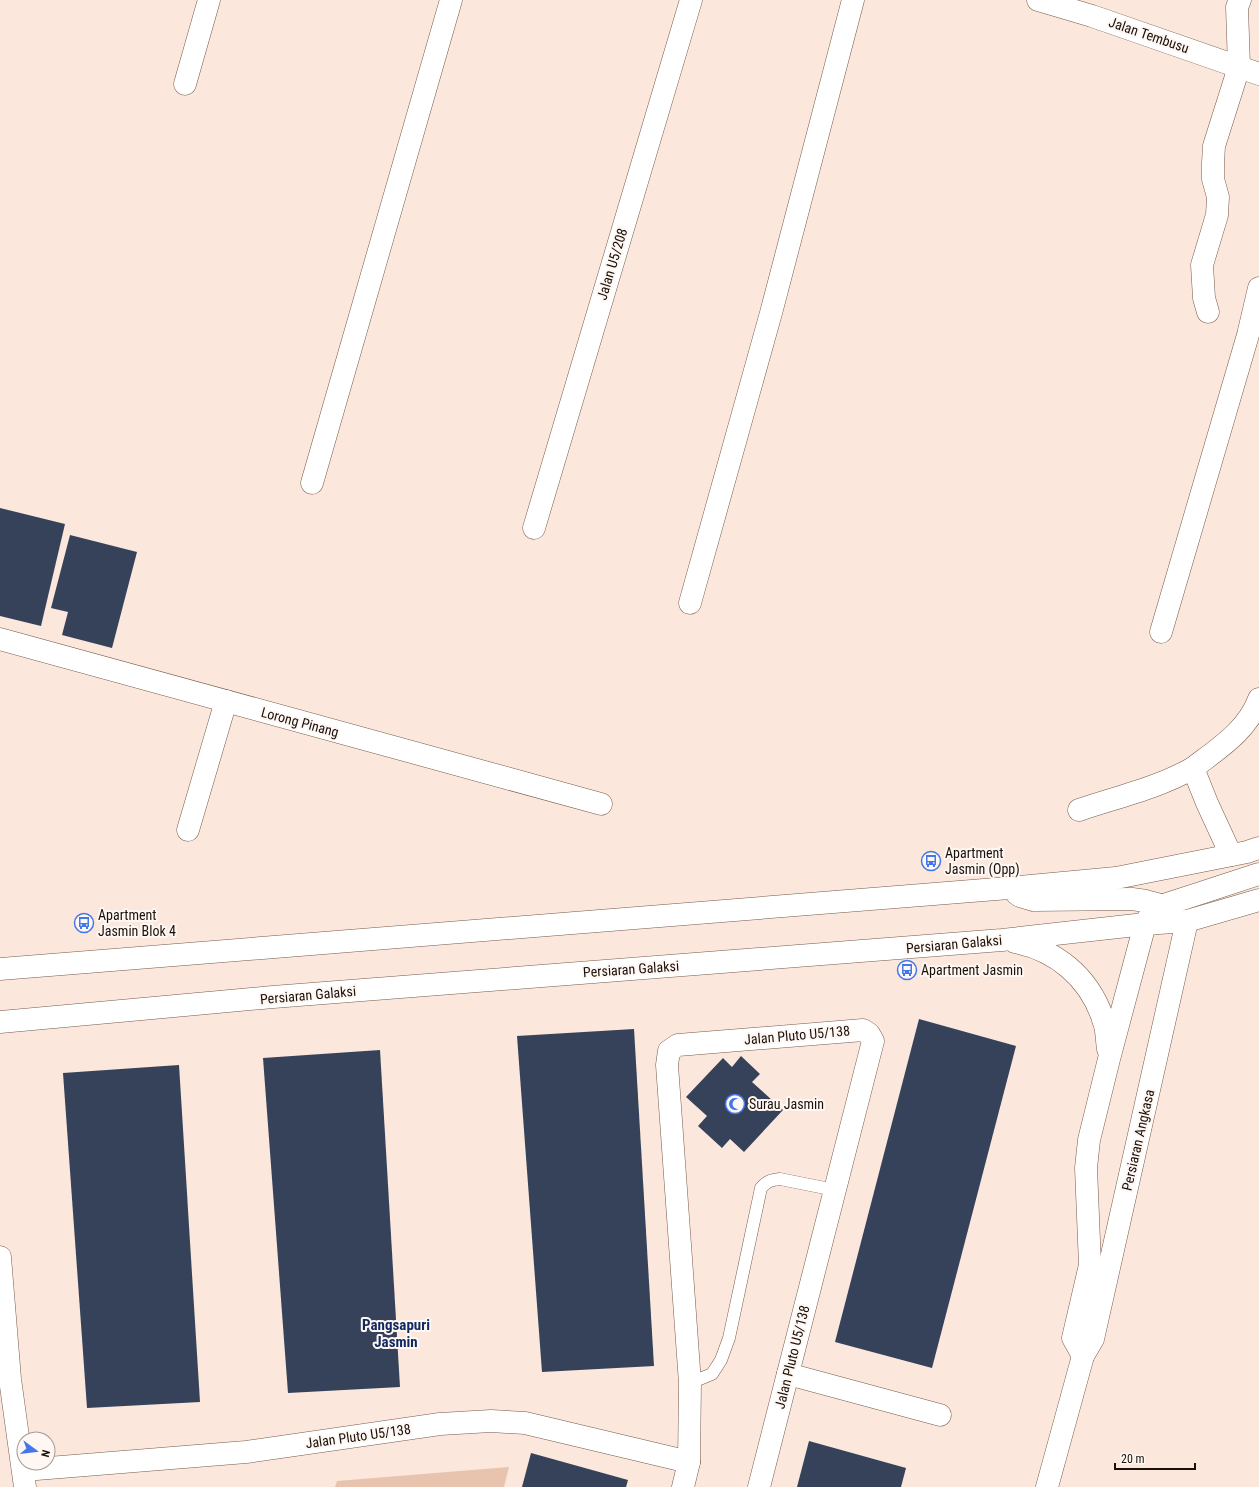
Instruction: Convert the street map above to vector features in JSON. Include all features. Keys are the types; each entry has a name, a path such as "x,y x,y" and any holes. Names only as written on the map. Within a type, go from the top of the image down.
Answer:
{"street":[{"path":"185,84 209,0"},
{"path":"312,483 451,0"},
{"name":"Jalan U5/208","path":"534,528 691,0"},
{"path":"690,603 771,313 853,0"},
{"name":"Jalan Tembusu","path":"1038,0 1092,16 1259,74"},
{"path":"1208,312 1204,298 1202,265 1217,215 1218,198 1213,171 1214,146 1239,67 1237,7 1240,0"},
{"path":"1161,632 1248,335 1259,288"},
{"name":"Lorong Pinang","path":"0,639 601,804"},
{"path":"1079,810 1175,778 1193,768 1236,735 1255,710 1259,699"},
{"path":"188,830 226,701"},
{"path":"1193,768 1230,855"},
{"path":"0,969 1009,888 1116,878 1247,852 1259,848"},
{"path":"1083,1356 1073,1338 1090,1265 1086,1168 1089,1140 1145,924 1152,912 1164,905 1259,874"},
{"path":"1009,888 1020,896 1033,900 1132,899 1164,905 1181,912 1187,921"},
{"name":"Persiaran Galaksi","path":"0,1022 281,997 1002,940 1145,924 1187,921 1259,900"},
{"name":"Persiaran Angkasa","path":"1047,1487 1083,1356 1094,1339 1187,921"},
{"path":"1002,940 1032,946 1058,958 1080,978 1096,1002 1106,1030 1109,1059"},
{"name":"Jalan Pluto U5/138","path":"683,1487 689,1462 690,1383 667,1064 669,1051 678,1045 686,1044 863,1030 869,1034 873,1041 759,1487"},
{"name":"Jalan Pluto U5/138","path":"0,1257 5,1379 24,1478 246,1452 440,1424 491,1421 525,1423 689,1462"},
{"path":"788,1374 940,1415"}],"lane":[{"path":"690,1383 712,1374 721,1360 729,1338 761,1188 766,1182 780,1179 835,1190"}],"shaded area":[{"path":"509,1467 504,1487 335,1487 337,1481"}],"building":[{"path":"0,508 65,524 41,626 0,616"},
{"path":"70,535 137,552 112,648 62,635 68,612 51,608"},
{"path":"919,1019 1016,1046 932,1368 835,1342"},
{"path":"634,1029 654,1366 542,1372 517,1036"},
{"path":"380,1050 400,1387 288,1393 263,1058"},
{"name":"Surau Jasmin","path":"741,1056 760,1074 752,1082 783,1110 744,1152 730,1139 722,1148 698,1126 707,1116 686,1097 723,1058 732,1067"},
{"path":"179,1065 200,1402 87,1408 63,1073"},
{"path":"809,1441 906,1468 901,1487 797,1487"},
{"path":"531,1453 628,1480 626,1487 522,1487"}],"place":[{"name":"Apartment Jasmin (Opp)","path":"931,861"},
{"name":"Apartment Jasmin Blok 4","path":"84,923"},
{"name":"Apartment Jasmin","path":"907,970"},
{"name":"Surau Jasmin","path":"735,1104"}],"district":[{"name":"Pangsapuri Jasmin","path":"396,1334"}]}
